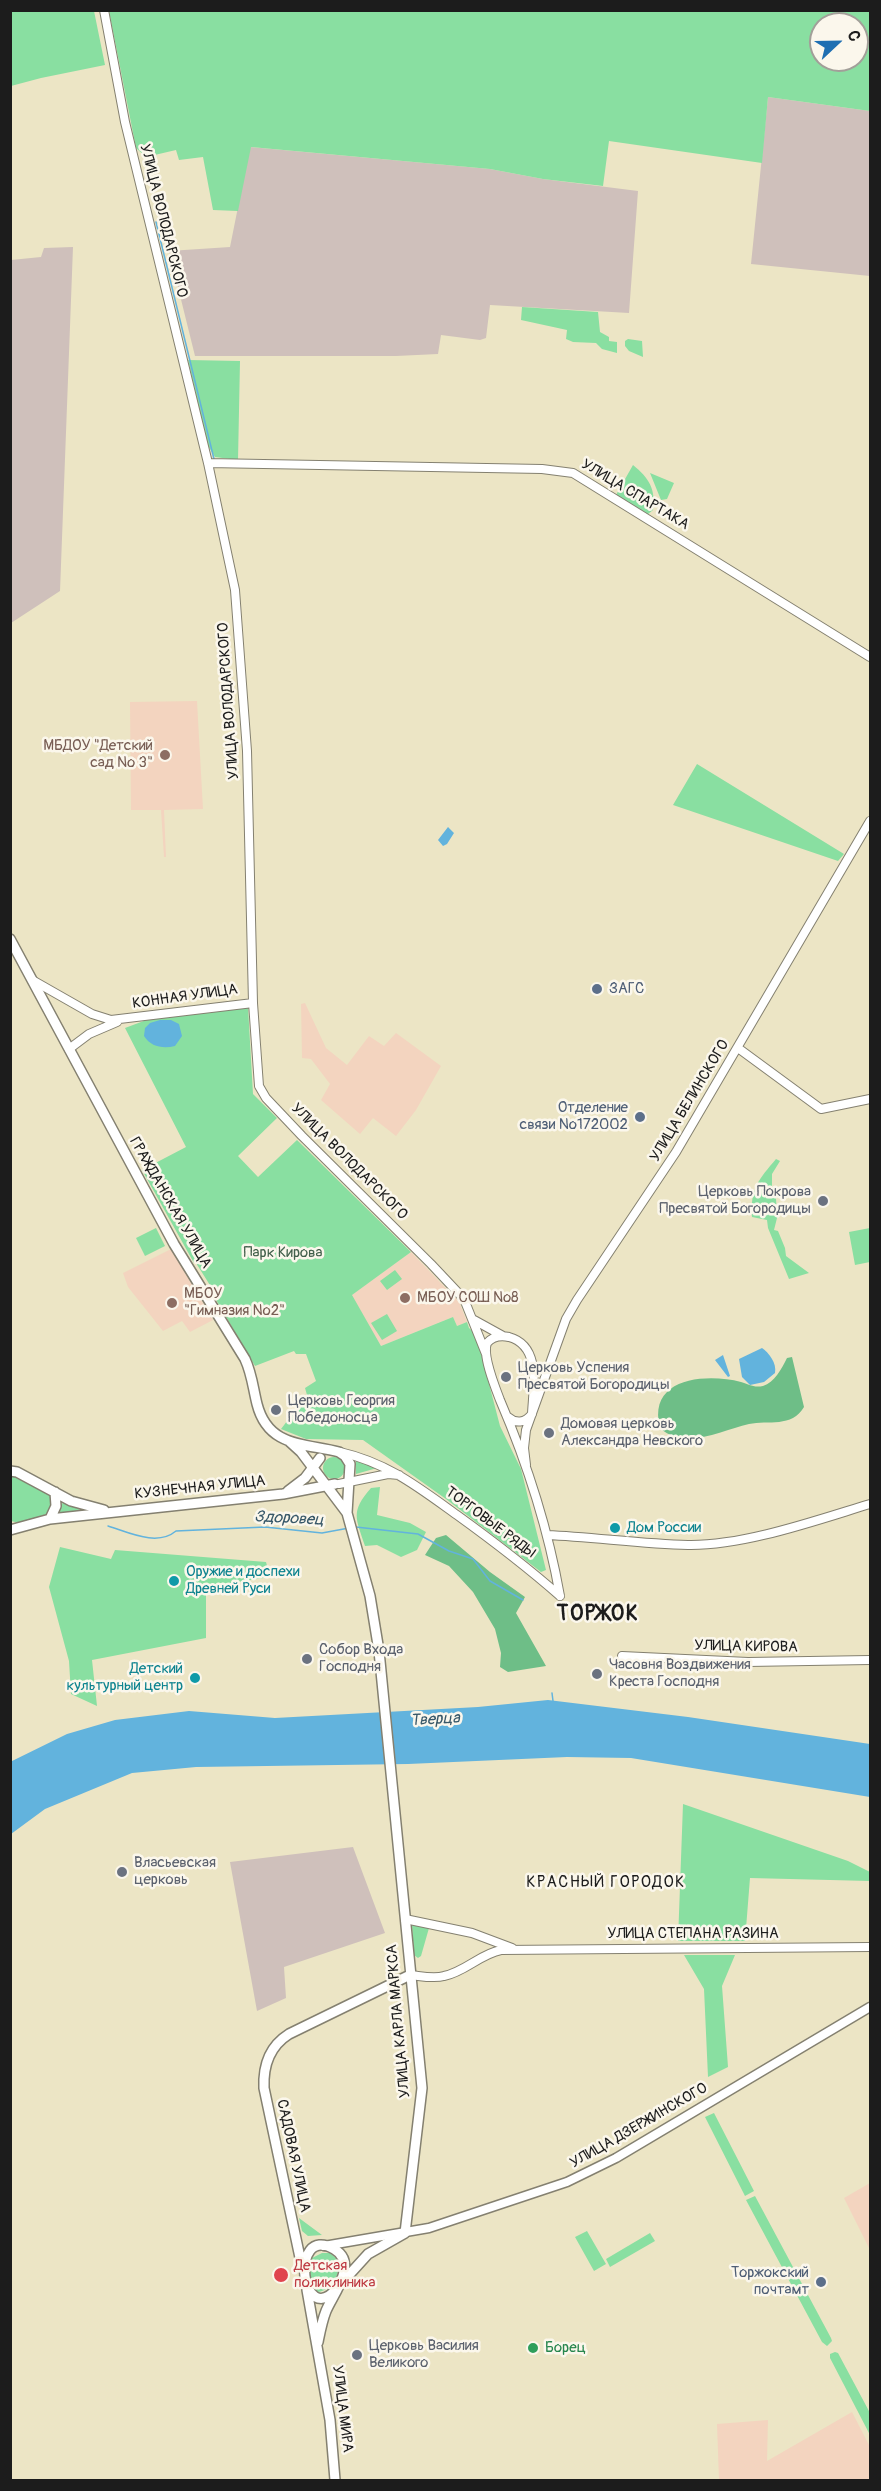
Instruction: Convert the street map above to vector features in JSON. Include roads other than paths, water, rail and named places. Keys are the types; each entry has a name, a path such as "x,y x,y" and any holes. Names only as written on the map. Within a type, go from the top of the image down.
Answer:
{"main road":[{"path":"10,939 34,981"},
{"name":"ГРАЖДАНСКАЯ УЛИЦА","path":"34,981 174,1244 245,1359 252,1377 259,1410 269,1429 299,1450 313,1468 332,1482 348,1515"},
{"path":"281,1439 337,1451 349,1460 350,1471 332,1482"},
{"path":"283,1494 298,1484 320,1458 327,1453 337,1451"},
{"path":"320,1458 317,1467 347,1495 348,1515"},
{"path":"13,1471 89,1507 121,1511"},
{"name":"КУЗНЕЧНАЯ УЛИЦА","path":"121,1511 283,1494 332,1482"},
{"path":"302,1491 322,1493 341,1504"},
{"path":"50,1519 56,1506 55,1492"},
{"path":"10,1530 50,1519 121,1511"},
{"name":"УЛИЦА КАРЛА МАРКСА","path":"348,1515 370,1596 383,1689 422,2092 405,2233"},
{"path":"10,1524 22,1526"},
{"name":"УЛИЦА СТЕПАНА РАЗИНА","path":"277,2043 293,2031 410,1975"},
{"name":"УЛИЦА ДЗЕРЖИНСКОГО","path":"322,2246 405,2233 444,2223 567,2182 592,2171 870,2007"},
{"name":"САДОВАЯ УЛИЦА","path":"277,2043 266,2066 264,2088 304,2277"},
{"path":"338,2287 344,2270 343,2260 336,2250 322,2246 312,2250 307,2256 304,2277 311,2293 318,2297 328,2296 338,2287 368,2254 405,2233"},
{"name":"УЛИЦА МИРА","path":"304,2277 318,2342 330,2420 335,2481"},
{"name":"УЛИЦА МИРА","path":"318,2342 326,2311 338,2287"}],"street":[{"name":"УЛИЦА ВОЛОДАРСКОГО","path":"104,10 125,122 208,463 235,590 247,751 253,1003 259,1083 264,1096 464,1299 474,1319 498,1395 526,1465"},
{"name":"УЛИЦА СПАРТАКА","path":"208,463 542,468 570,472 652,520 870,657"},
{"name":"УЛИЦА БЕЛИНСКОГО","path":"532,1414 566,1319 676,1152 870,821"},
{"name":"КОННАЯ УЛИЦА","path":"34,981 92,1014 121,1021"},
{"name":"КОННАЯ УЛИЦА","path":"69,1049 89,1034 121,1021 253,1003"},
{"path":"738,1048 821,1109 870,1099"},
{"name":"УЛИЦА ВОЛОДАРСКОГО","path":"474,1319 483,1326 521,1343 531,1358 532,1414"},
{"path":"486,1354 485,1347 490,1339 504,1336"},
{"path":"508,1417 520,1422 528,1419 532,1414"},
{"path":"532,1414 524,1442 526,1465 547,1535 689,1545 722,1542 820,1519 870,1504"},
{"name":"ТОРГОВЫЕ РЯДЫ","path":"337,1451 371,1460 401,1475 500,1546 560,1596 547,1535"},
{"path":"332,1482 388,1474 401,1475"},
{"path":"347,1495 365,1479"},
{"name":"УЛИЦА КИРОВА","path":"622,1656 748,1662 870,1660"},
{"name":"УЛИЦА СТЕПАНА РАЗИНА","path":"405,1919 472,1933 517,1950"},
{"name":"УЛИЦА СТЕПАНА РАЗИНА","path":"410,1975 444,1977 460,1971 488,1954 501,1950 870,1947"}],"water":[{"path":"448,827 454,833 443,846 438,840"},
{"path":"171,1020 179,1024 182,1036 175,1046 158,1046 150,1043 144,1036 145,1028 150,1023"},
{"path":"762,1348 772,1359 775,1373 764,1382 750,1385 742,1377 739,1359"},
{"path":"723,1355 730,1376 728,1377 715,1360"},
{"name":"Тверца","path":"548,1700 688,1717 870,1744 870,1797 631,1758 567,1757 408,1764 196,1767 132,1773 45,1809 11,1834 10,1762 67,1734 115,1720 189,1711 275,1718 478,1707"}],"waterway":[{"path":"156,222 214,459"},
{"name":"Здоровец","path":"108,1526 151,1538 168,1536 176,1531 265,1527 322,1533 349,1528"},
{"name":"Здоровец","path":"356,1527 418,1534 449,1551 473,1559 490,1581 523,1600"},
{"name":"Здоровец","path":"552,1693 553,1701"}],"place":[{"name":"МБДОУ \"Детский сад № 3\"","path":"165,755"},
{"name":"ЗАГС","path":"597,989"},
{"name":"Отделение связи №172002","path":"640,1117"},
{"name":"Церковь Покрова Пресвятой Богородицы","path":"823,1201"},
{"name":"МБОУ СОШ №8","path":"405,1298"},
{"name":"МБОУ \"Гимназия №2\"","path":"172,1303"},
{"name":"Церковь Успения Пресвятой Богородицы","path":"506,1377"},
{"name":"Церковь Георгия Победоносца","path":"276,1410"},
{"name":"Домовая церковь Александра Невского","path":"549,1433"},
{"name":"Дом России","path":"615,1528"},
{"name":"Оружие и доспехи Древней Руси","path":"174,1581"},
{"name":"Собор Входа Господня","path":"307,1659"},
{"name":"Часовня Воздвижения Креста Господня","path":"597,1674"},
{"name":"Детский культурный центр","path":"195,1678"},
{"name":"Власьевская церковь","path":"122,1872"},
{"name":"Детская поликлиника","path":"281,2275"},
{"name":"Торжокский почтамт","path":"821,2282"},
{"name":"Борец","path":"533,2348"},
{"name":"Церковь Василия Великого","path":"357,2355"}],"district":[{"name":"ТОРЖОК","path":"598,1615"},
{"name":"КРАСНЫЙ ГОРОДОК","path":"606,1883"}],"park label":[{"name":"Парк Кирова","path":"283,1253"}]}
